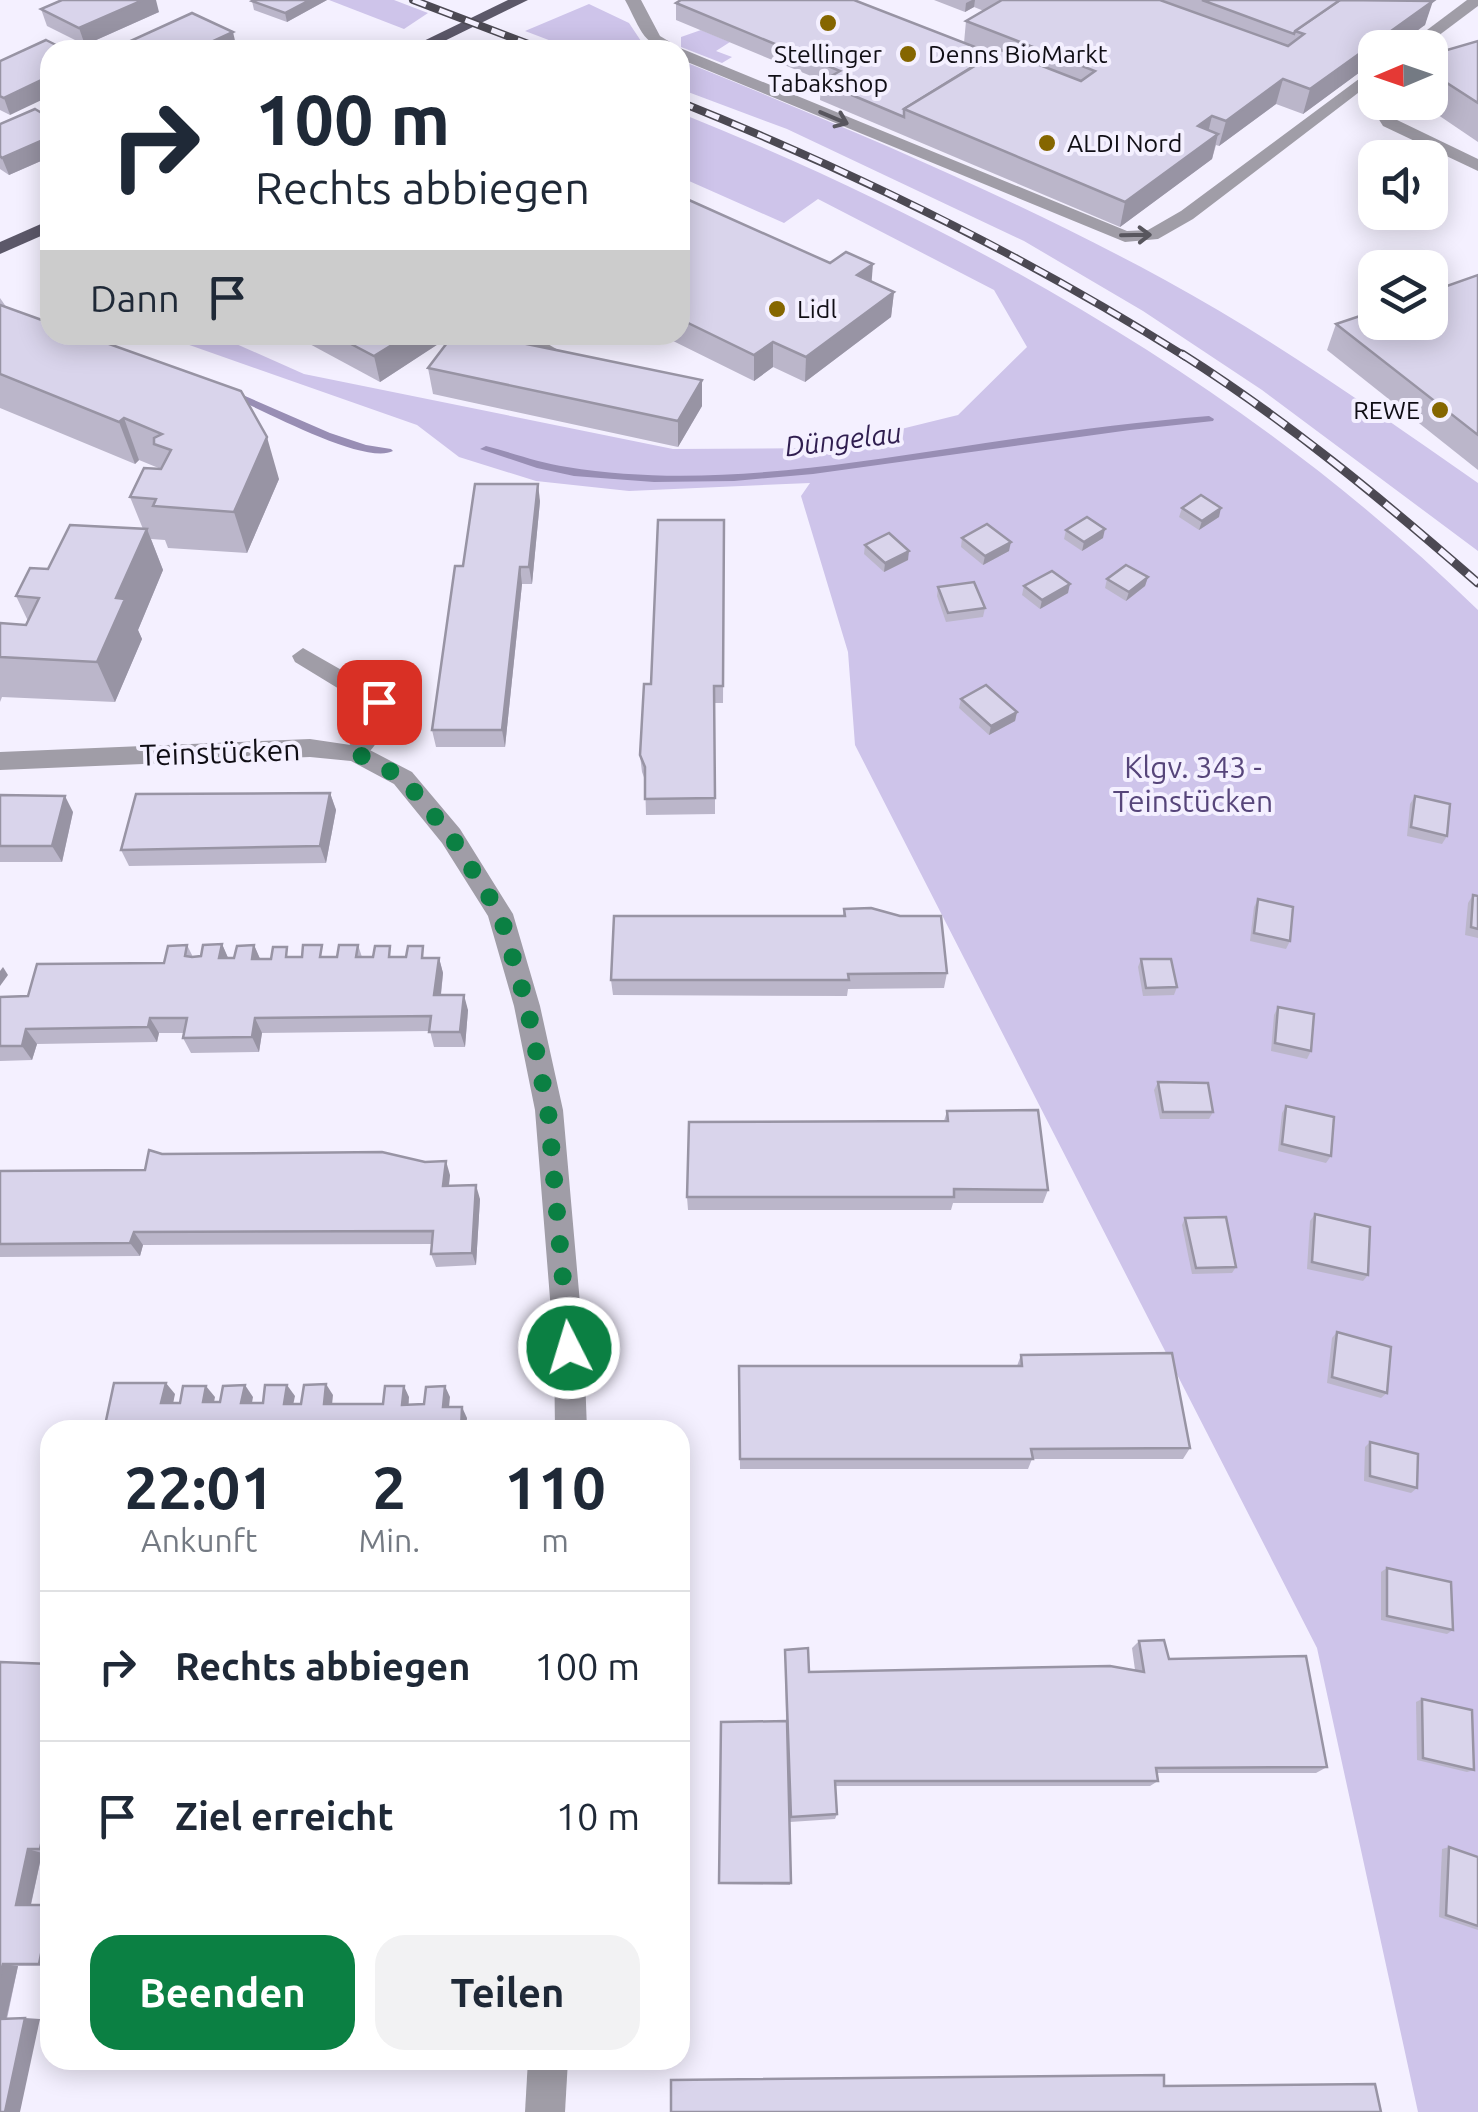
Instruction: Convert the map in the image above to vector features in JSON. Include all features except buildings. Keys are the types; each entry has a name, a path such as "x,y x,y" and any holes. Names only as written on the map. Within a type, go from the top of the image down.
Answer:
{"main road":[{"path":"434,40 520,0"},
{"path":"0,249 40,230"}],"street":[{"path":"633,0 656,40"},
{"path":"1436,30 1477,0"},
{"path":"690,57 1110,233 1146,236 1187,215 1358,84"},
{"path":"1388,120 1478,166"},
{"path":"1415,120 1439,132 1454,134"},
{"path":"536,345 571,363"},
{"path":"303,656 379,702 379,721 356,753"},
{"name":"Teinstücken","path":"0,761 310,748 356,753 403,778 451,836 500,914 527,1006 548,1110 569,1348 571,1420"},
{"path":"544,2112 547,2070"}],"green space":[{"path":"329,0 394,0 428,13 404,29"},
{"path":"589,4 629,23 640,40 549,40 525,31"},
{"path":"701,30 730,42 716,51 732,57 722,63 690,51 690,40 681,37"},
{"path":"690,64 986,191 1106,249 1246,327 1478,483 1478,551 1262,390 1143,311 1024,241 787,129 690,93"},
{"name":"Klgv. 343 - Teinstücken","path":"690,117 896,209 1103,323 1203,387 1299,456 1391,530 1478,610 1478,2112 1418,2112 1317,1648 855,745 848,652 801,496 810,483 629,491 536,481 459,457 417,425 189,345 239,345 304,374 673,449 824,448 958,415 1027,347 994,290 818,199 784,223 690,181"}],"waterway":[{"name":"Düngelau","path":"229,392 326,436 387,451"},
{"name":"Düngelau","path":"486,449 574,472 654,478 734,477 813,471 1130,426 1209,419"}],"railway":[{"path":"413,0 518,40"},
{"path":"690,106 811,157 939,218 1063,284 1186,357"},
{"path":"1182,354 1335,463 1478,583"}],"place":[{"name":"Stellinger Tabakshop","path":"828,23"},
{"name":"Denns BioMarkt","path":"908,54"},
{"name":"ALDI Nord","path":"1047,143"},
{"name":"Lidl","path":"777,309"},
{"name":"REWE","path":"1440,410"}],"route":[{"path":"379,702 379,721 356,753 403,778 451,836 500,914 511,950 548,1110 569,1348"}]}
